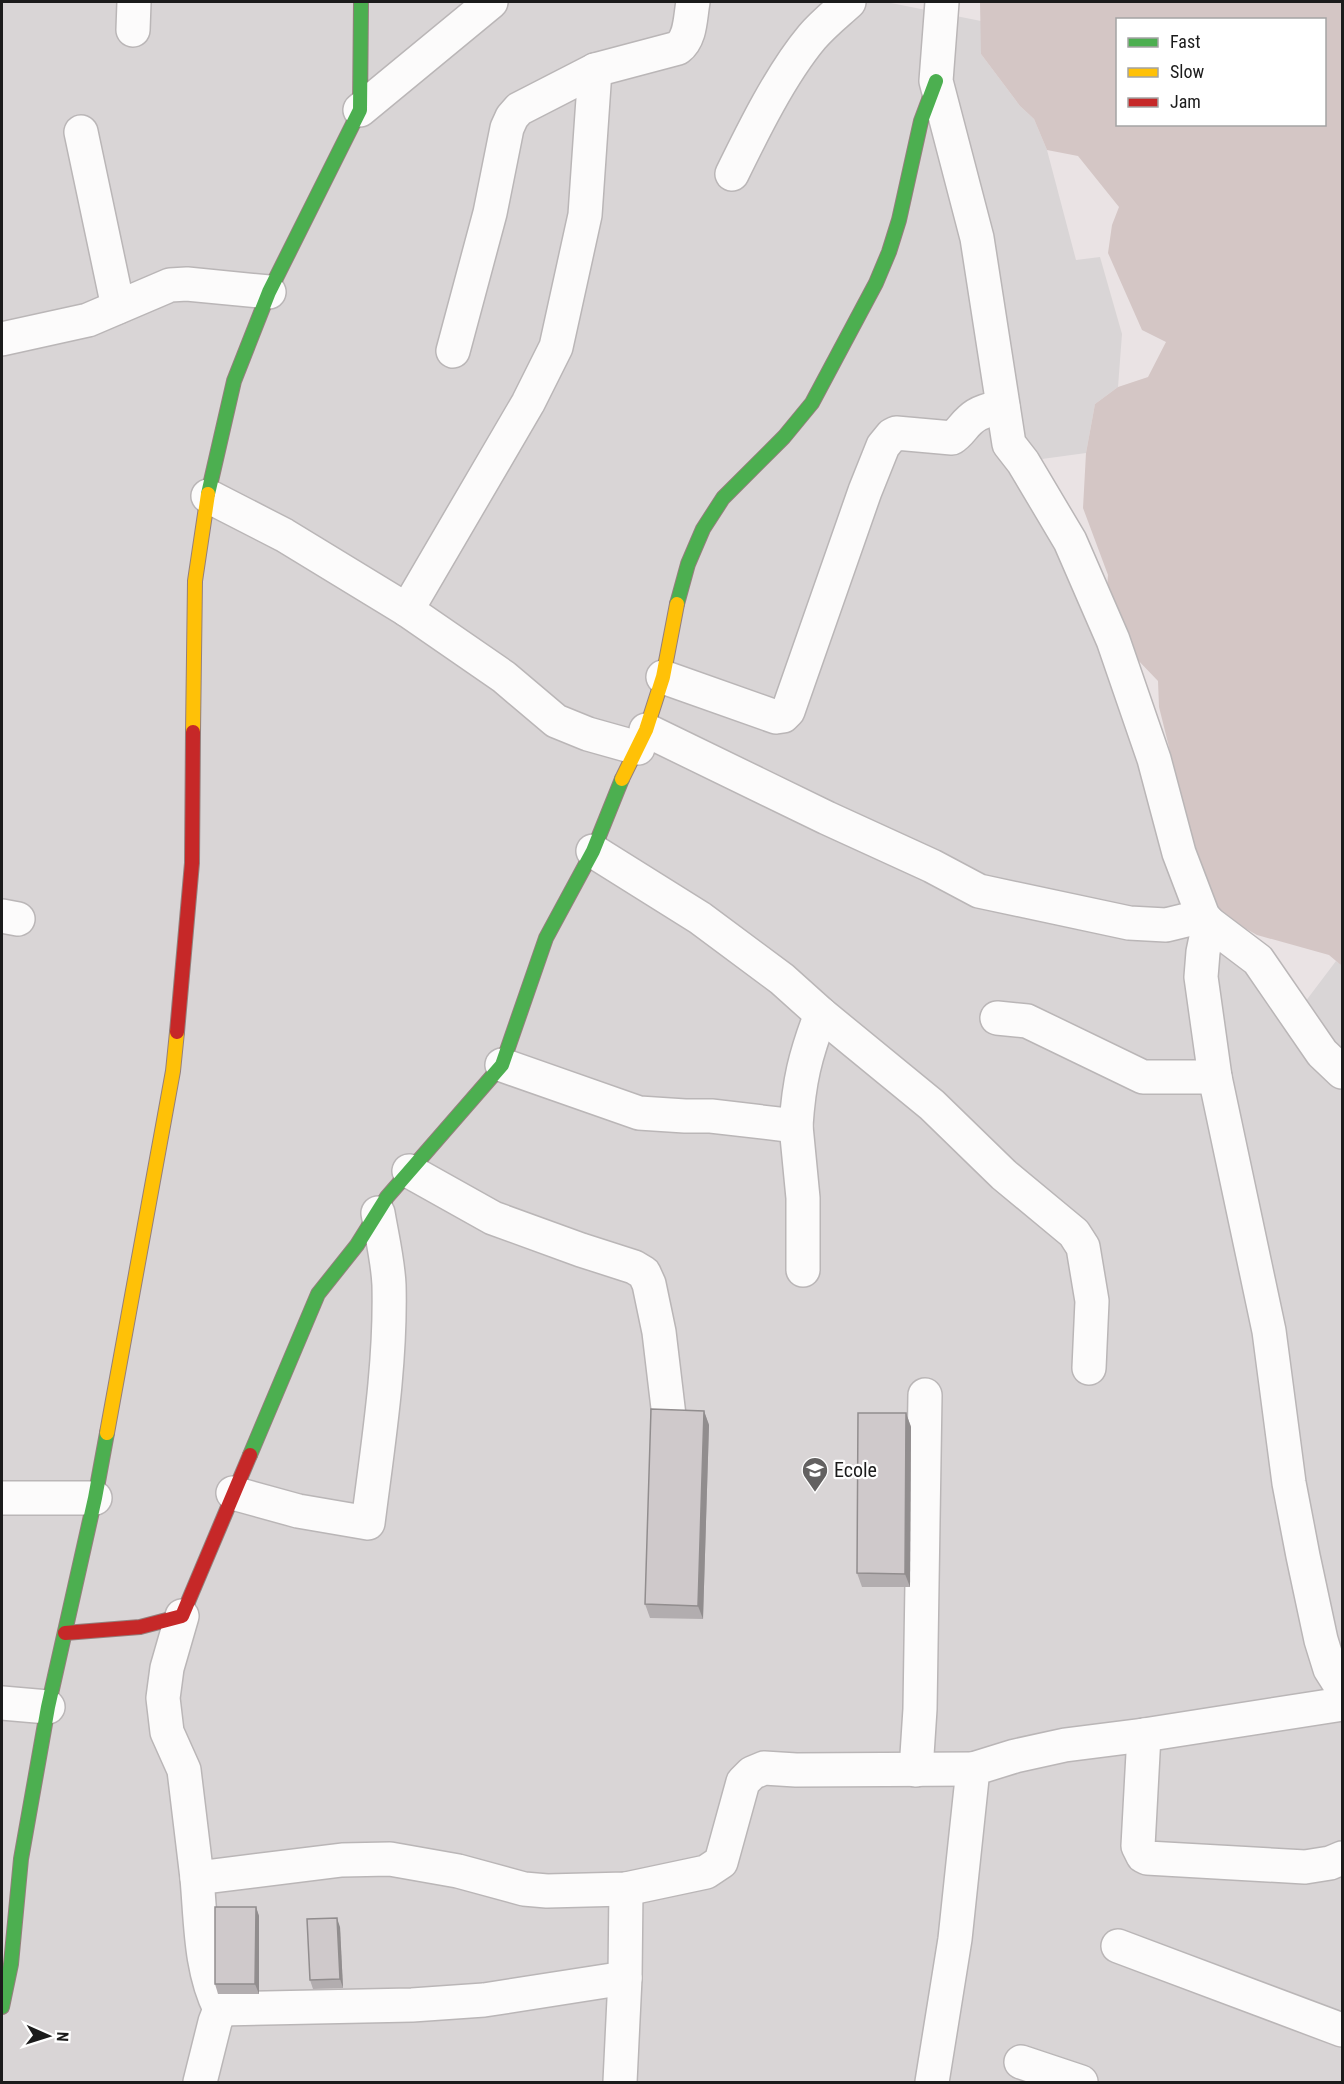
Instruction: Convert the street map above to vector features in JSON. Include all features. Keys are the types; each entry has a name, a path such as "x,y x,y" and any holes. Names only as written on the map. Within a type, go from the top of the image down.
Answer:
{"street":[{"path":"360,110 361,2"},
{"path":"2,2007 11,1964 21,1859 48,1707 95,1498 173,1071 192,863 195,581 208,496 234,381 269,292 360,110 491,2"},
{"path":"453,351 490,213 507,128 512,117 519,109 595,70 678,48 687,37 693,2"},
{"path":"732,174 751,135 795,60 813,36 849,2"},
{"path":"200,2082 220,2009 208,1979 203,1947 184,1770 167,1732 164,1698 167,1668 182,1616 318,1294 357,1245 387,1197 502,1065 546,938 593,851 622,776 642,739 663,676 677,602 688,564 703,529 723,498 784,437 812,403 876,283 899,220 921,121 936,81 942,2"},
{"path":"407,610 528,403 556,347 585,214 595,70"},
{"path":"936,81 977,238 1009,444 1023,462 1070,541 1113,640 1154,759 1179,853 1206,920 1201,977 1215,1077 1269,1331 1289,1483 1303,1556 1324,1650 1330,1669 1342,1688"},
{"path":"81,132 118,307"},
{"path":"2,339 88,320 170,285 187,284 269,292"},
{"path":"663,676 776,717 783,716 788,711 883,446 896,433 952,438 971,418 987,410 1003,407"},
{"path":"208,496 284,536 407,610 504,677 556,721 588,734 642,739 932,866 979,891 1129,923 1166,925 1206,920 1258,960 1322,1053 1342,1072"},
{"path":"593,851 700,918 782,979 932,1105 1004,1176 1074,1233 1083,1247 1092,1301 1089,1368"},
{"path":"803,1270 803,1198 796,1126 798,1086 803,1064 821,1014"},
{"path":"997,1018 1027,1020 1143,1077 1215,1077"},
{"path":"502,1065 639,1113 711,1116 796,1126"},
{"path":"409,1171 493,1218 634,1267 644,1273 649,1284 659,1332 669,1416"},
{"path":"233,1493 298,1511 368,1523 384,1388 388,1307 387,1266 378,1213"},
{"path":"916,1770 920,1698 925,1395"},
{"path":"2,1498 95,1498"},
{"path":"65,1633 140,1627 182,1616"},
{"path":"2,1703 48,1707"},
{"path":"197,1878 342,1860 390,1859 458,1871 524,1889 548,1891 626,1889 706,1872 720,1862 743,1782 752,1773 765,1768 796,1770 973,1769 1015,1756 1065,1745 1342,1704"},
{"path":"1144,1735 1138,1846 1143,1856 1305,1867 1330,1863 1342,1858"},
{"path":"932,2082 955,1939 973,1769"},
{"path":"620,2082 626,1889"},
{"path":"1118,1946 1342,2030"},
{"path":"220,2009 412,2005 484,2000 625,1978"},
{"path":"1021,2062 1081,2082"}],"shaded area":[{"path":"2,2 886,2 981,21 981,54 1020,106 1034,119 1047,150 1076,260 1100,257 1122,334 1118,387 1095,404 1086,453 1020,462 1066,541 1170,855 1296,1014 1336,961 1342,966 1342,2082 2,2082"},
{"path":"980,2 1342,2 1342,966 1329,955 1257,935 1214,911 1180,825 1169,747 1159,707 1158,681 1135,657 1106,604 1108,575 1083,508 1086,453 1095,404 1118,387 1148,377 1166,342 1142,330 1108,253 1112,225 1119,207 1078,156 1047,150 1034,119 1020,106 981,54"}],"building":[{"path":"651,1409 704,1411 698,1606 645,1604"},
{"path":"858,1413 906,1413 905,1574 857,1573"},
{"path":"215,1907 256,1907 255,1984 215,1984"},
{"path":"337,1918 340,1979 310,1980 307,1919"}],"traffic: fast":[{"path":"208,494 234,381 269,292 360,110 361,2"},
{"path":"677,604 688,564 703,529 723,498 784,437 812,403 876,283 899,220 921,121 936,81"},
{"path":"250,1455 318,1294 357,1245 387,1197 502,1065 546,938 593,851 622,779"},
{"path":"2,2007 11,1964 21,1859 48,1707 95,1498 107,1433"}],"traffic: slow":[{"path":"193,732 195,581 208,494"},
{"path":"622,779 646,730 663,677 677,604"},
{"path":"107,1433 173,1071 177,1032"}],"traffic: jam":[{"path":"177,1032 192,863 193,732"},
{"path":"65,1633 140,1627 182,1616 250,1455"}],"place":[{"name":"Ecole","path":"815,1493"}]}
